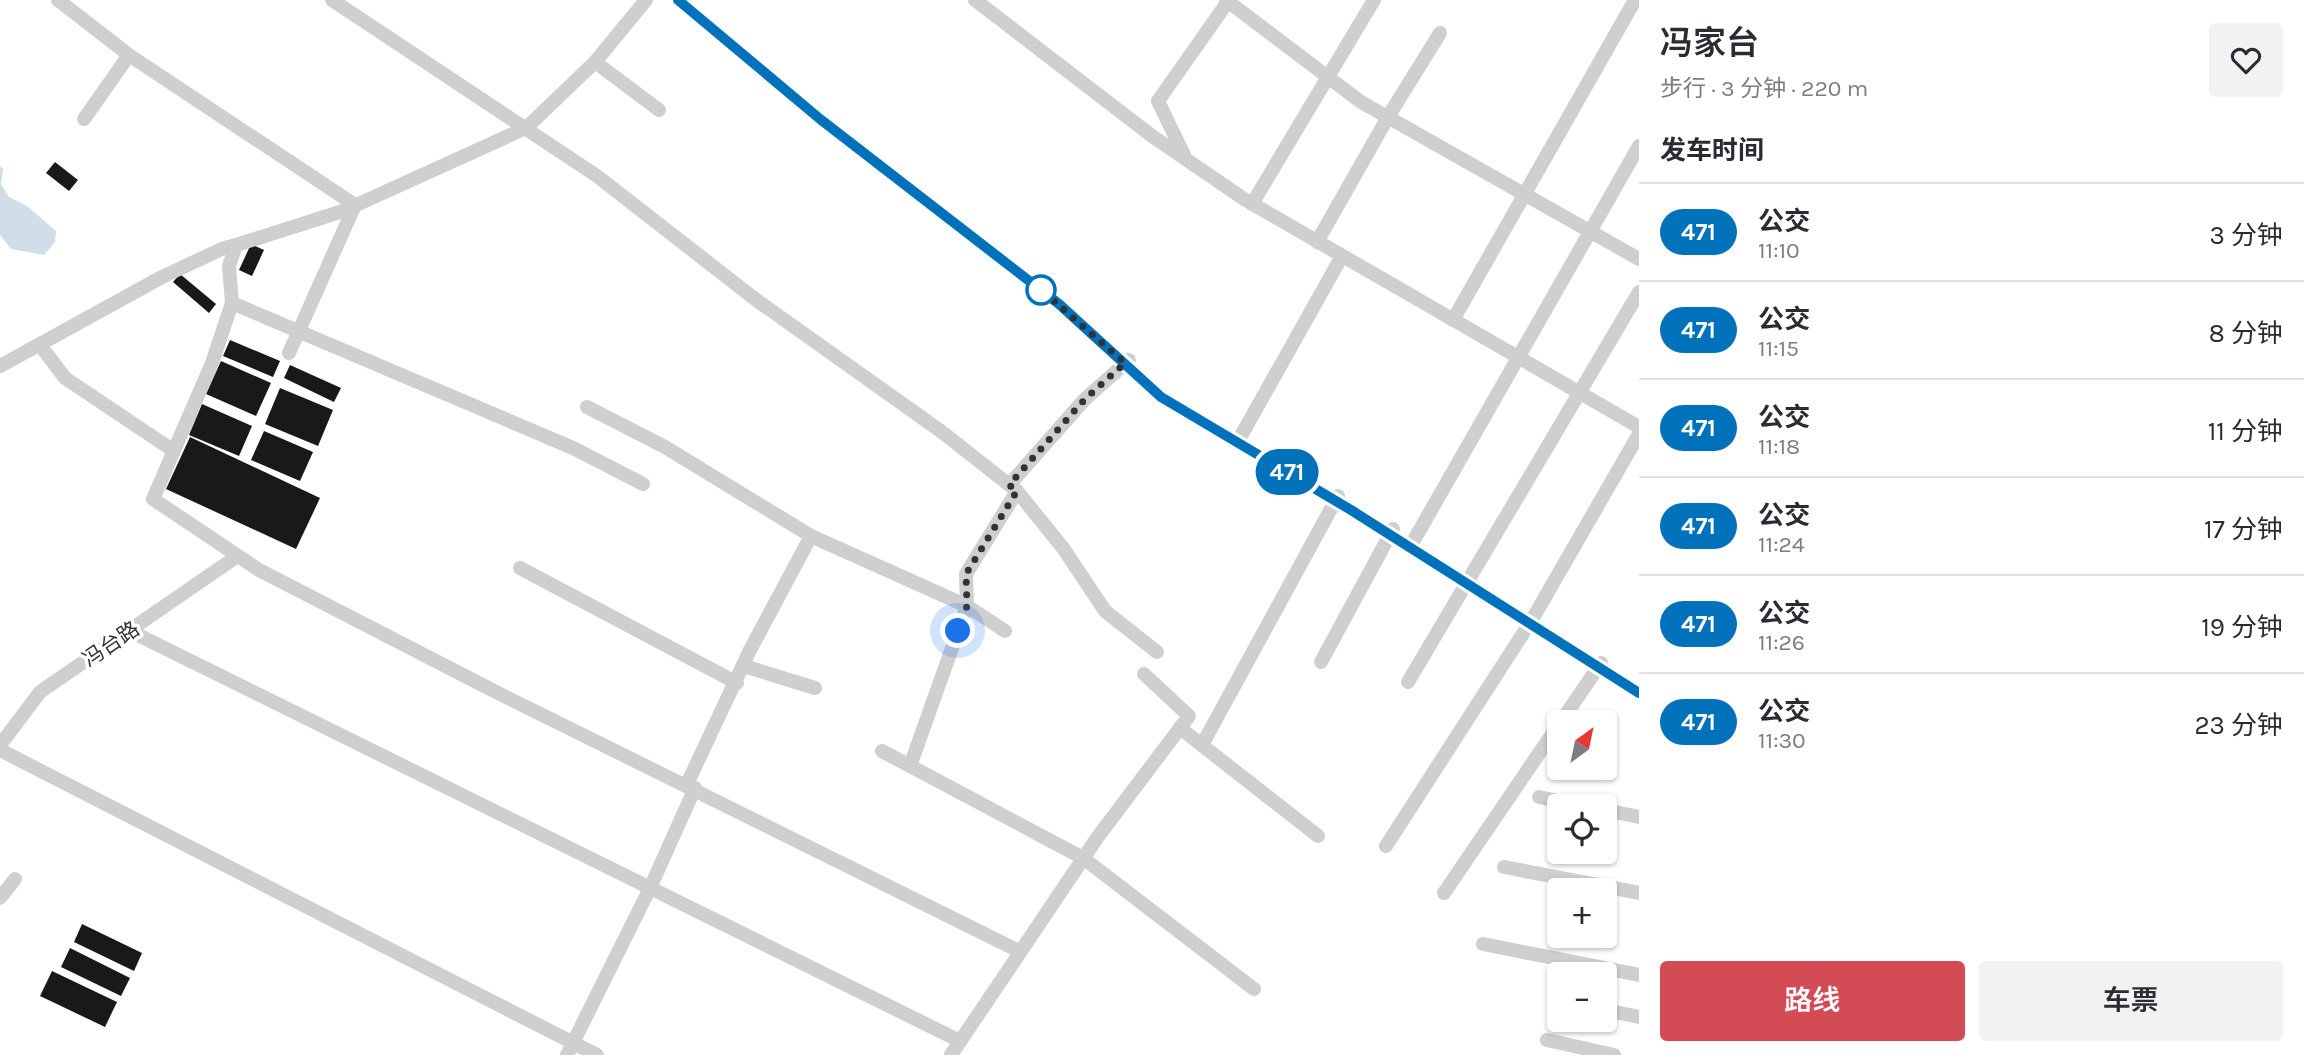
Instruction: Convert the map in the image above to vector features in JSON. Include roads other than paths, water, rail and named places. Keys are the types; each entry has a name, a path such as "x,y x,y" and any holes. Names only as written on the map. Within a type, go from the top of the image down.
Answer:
{"street":[{"path":"58,0 129,55 355,205"},
{"path":"332,0 597,176 755,299 942,432 1013,488 1063,548 1105,611 1157,652"},
{"path":"0,366 162,277 224,248 355,205 526,128 595,62 646,0"},
{"path":"678,0 854,146 1059,304 1166,394 1412,544 1639,693"},
{"path":"690,0 790,87 1052,293 1127,361"},
{"path":"975,0 1152,136 1252,204 1639,428"},
{"path":"1252,204 1374,0"},
{"path":"1453,320 1635,0"},
{"path":"1185,156 1158,101 1228,1 1328,77 1388,117 1639,259"},
{"path":"1317,242 1388,117 1440,33"},
{"path":"84,119 129,55"},
{"path":"595,62 659,110"},
{"path":"1412,544 1639,146"},
{"path":"289,353 355,205"},
{"path":"236,246 229,266 232,303 212,363 153,499 236,557 498,693 691,786 1019,951"},
{"path":"1238,440 1342,256"},
{"path":"1408,682 1639,292"},
{"path":"232,303 573,448 643,484"},
{"path":"40,345 65,378 174,451"},
{"path":"910,766 967,606 966,574 1013,488 1085,399 1127,361"},
{"path":"587,407 665,447 811,536 967,606 1005,631"},
{"path":"1386,846 1531,621 1639,434"},
{"path":"1202,745 1337,498"},
{"path":"1321,662 1391,532"},
{"path":"570,1049 650,888 744,666 811,536"},
{"name":"冯台路","path":"0,748 40,692 236,557"},
{"path":"520,568 737,683"},
{"path":"130,631 960,1041"},
{"path":"744,666 815,688"},
{"path":"1599,666 1639,686"},
{"path":"1569,710 1599,666"},
{"path":"951,1055 1083,859 1189,716 1144,674"},
{"path":"1180,728 1318,836"},
{"path":"1444,893 1547,742"},
{"path":"0,748 570,1049 597,1055"},
{"path":"882,751 1083,859 1254,989"},
{"path":"1539,797 1547,799"},
{"path":"1617,812 1639,817"},
{"path":"1504,867 1639,893"},
{"path":"0,898 15,879"},
{"path":"1483,944 1639,975"},
{"path":"1617,1012 1639,1017"},
{"path":"1547,1040 1614,1055"}]}
